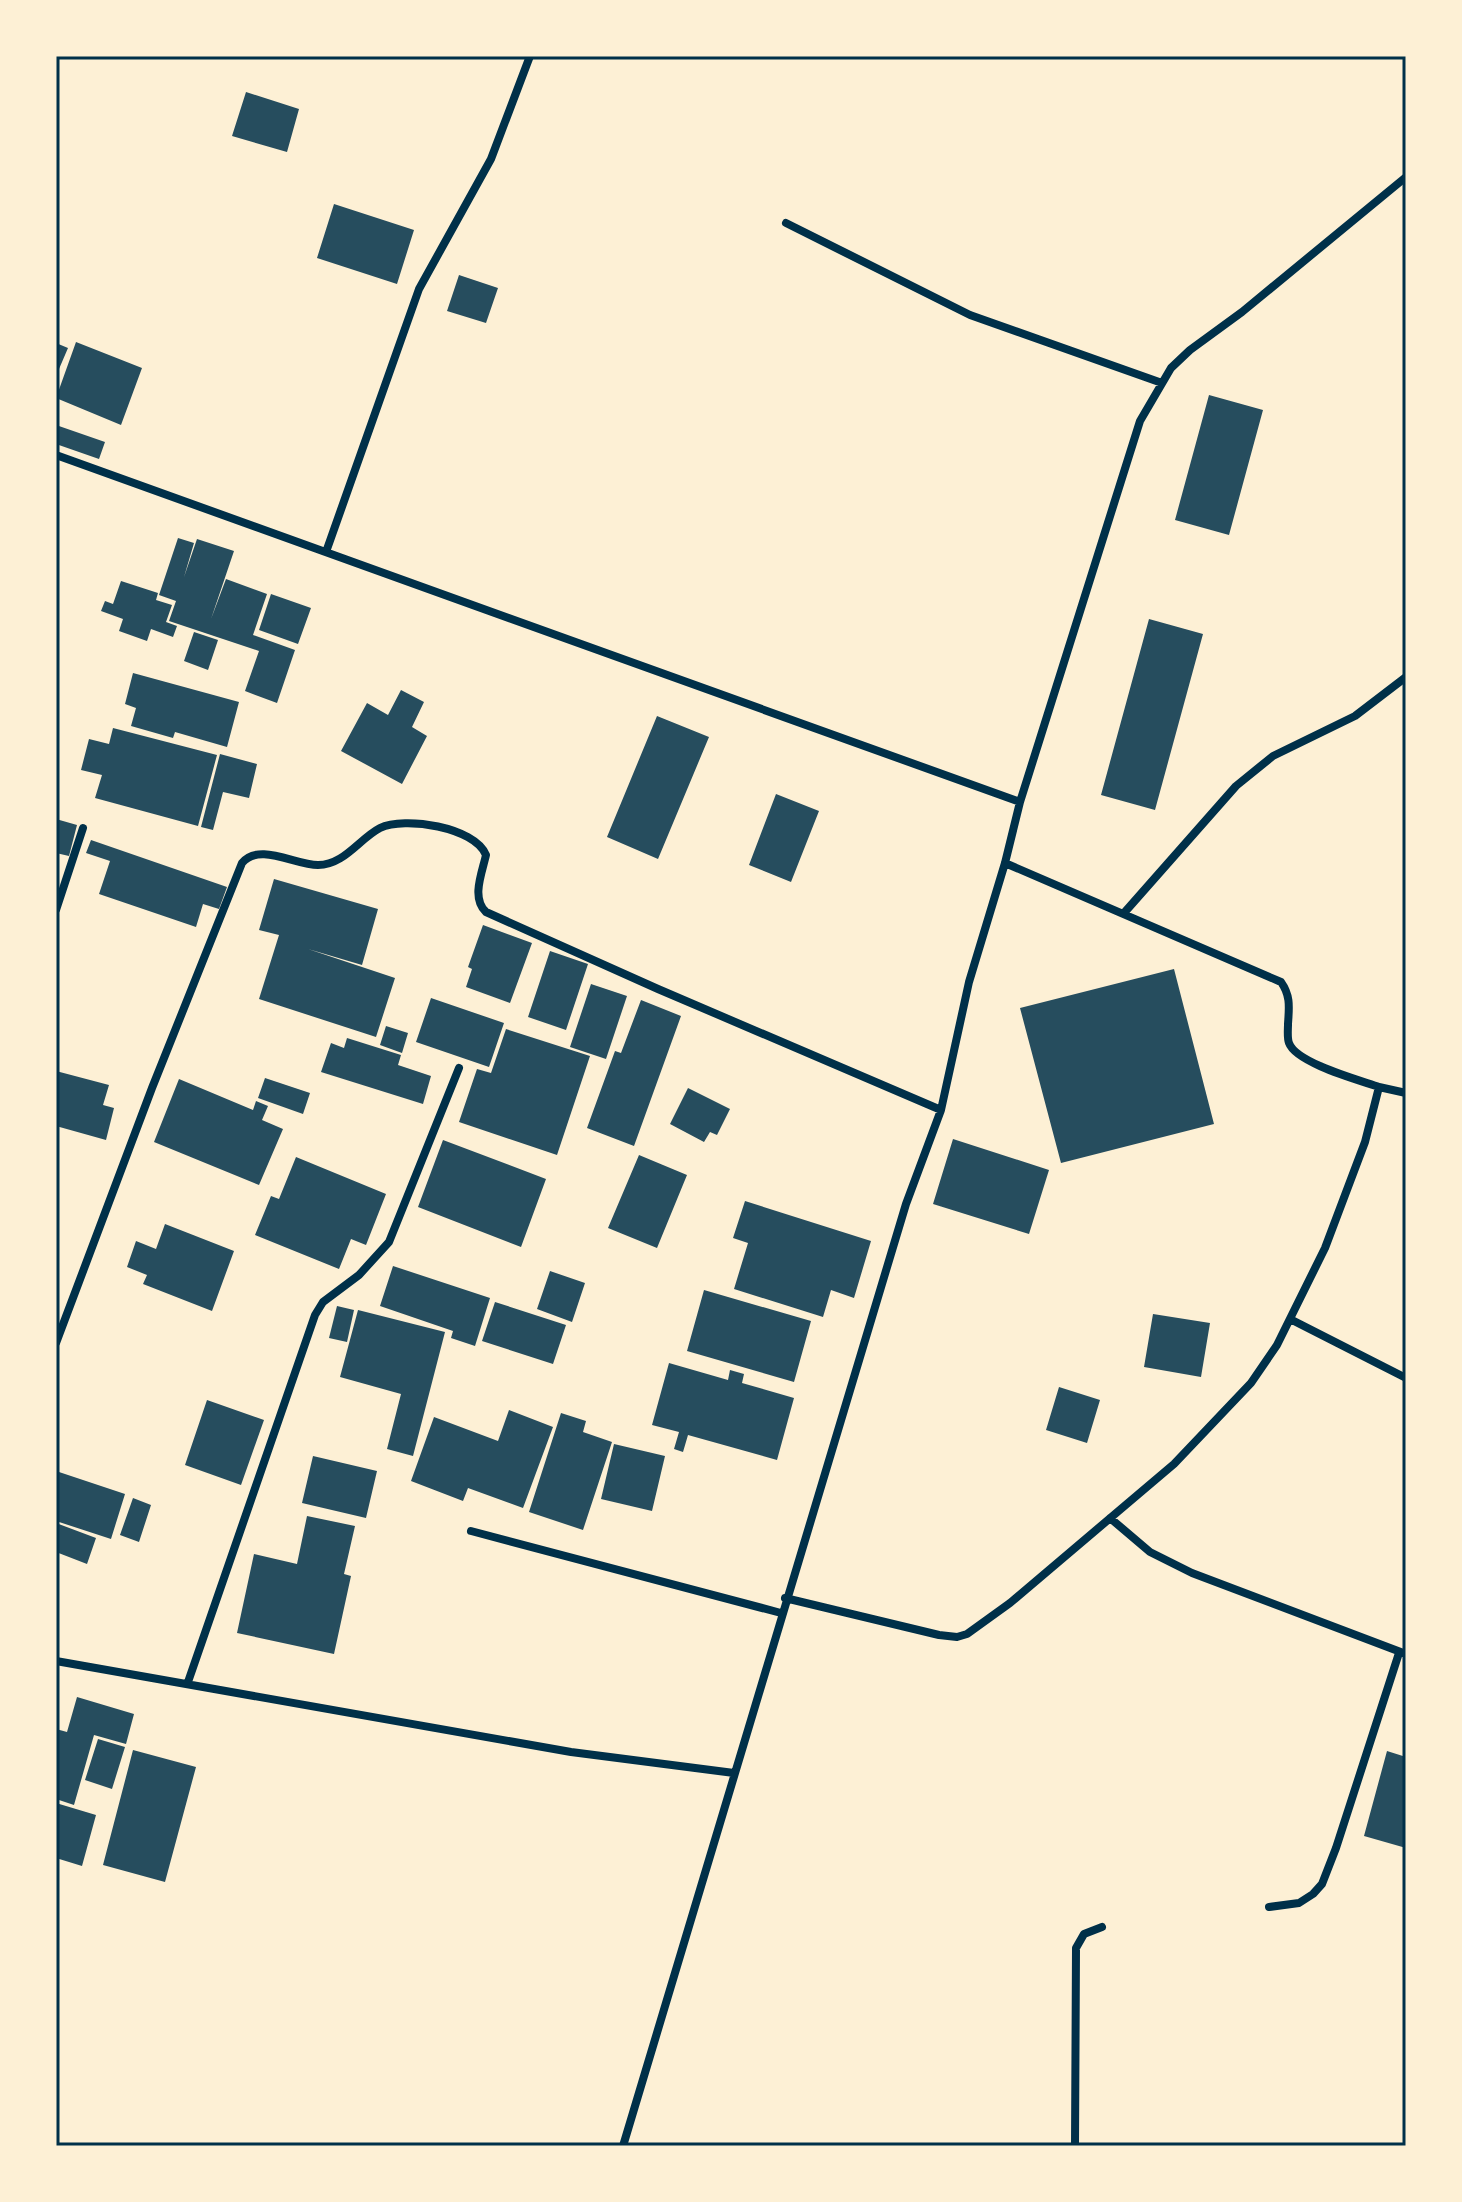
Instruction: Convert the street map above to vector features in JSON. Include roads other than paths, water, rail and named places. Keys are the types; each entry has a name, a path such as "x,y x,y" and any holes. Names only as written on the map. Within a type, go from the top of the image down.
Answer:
{"street":[{"path":"326,552 419,289 491,159 530,56"},
{"path":"623,2146 785,1598 906,1204 941,1110 969,982 1020,802 1140,421 1171,368 1190,350 1242,312 1406,177"},
{"path":"786,223 970,315 1162,383"},
{"path":"56,455 1020,802"},
{"path":"1124,913 1167,868 1236,786 1273,756 1355,716 1406,677"},
{"path":"56,1343 152,1088 242,863 252,855 262,854 320,865 333,862 381,828 395,824 443,827 464,834 474,839 486,855 477,897 479,905 486,912 941,1110"},
{"path":"56,910 83,828"},
{"path":"1005,863 1281,982 1288,991 1288,1041 1296,1053 1334,1072 1406,1093"},
{"path":"188,1682 315,1315 323,1302 359,1275 389,1242 459,1068"},
{"path":"785,1598 939,1635 957,1637 967,1634 1000,1611 1174,1464 1251,1383 1277,1345 1330,1234 1365,1142 1379,1087"},
{"path":"1290,1319 1406,1378"},
{"path":"1110,1518 1150,1552 1192,1573 1402,1653 1322,1884 1299,1903 1269,1907"},
{"path":"471,1531 781,1613"},
{"path":"56,1661 571,1752 734,1773"},
{"path":"1075,2146 1076,1948 1084,1934 1102,1927"}]}
